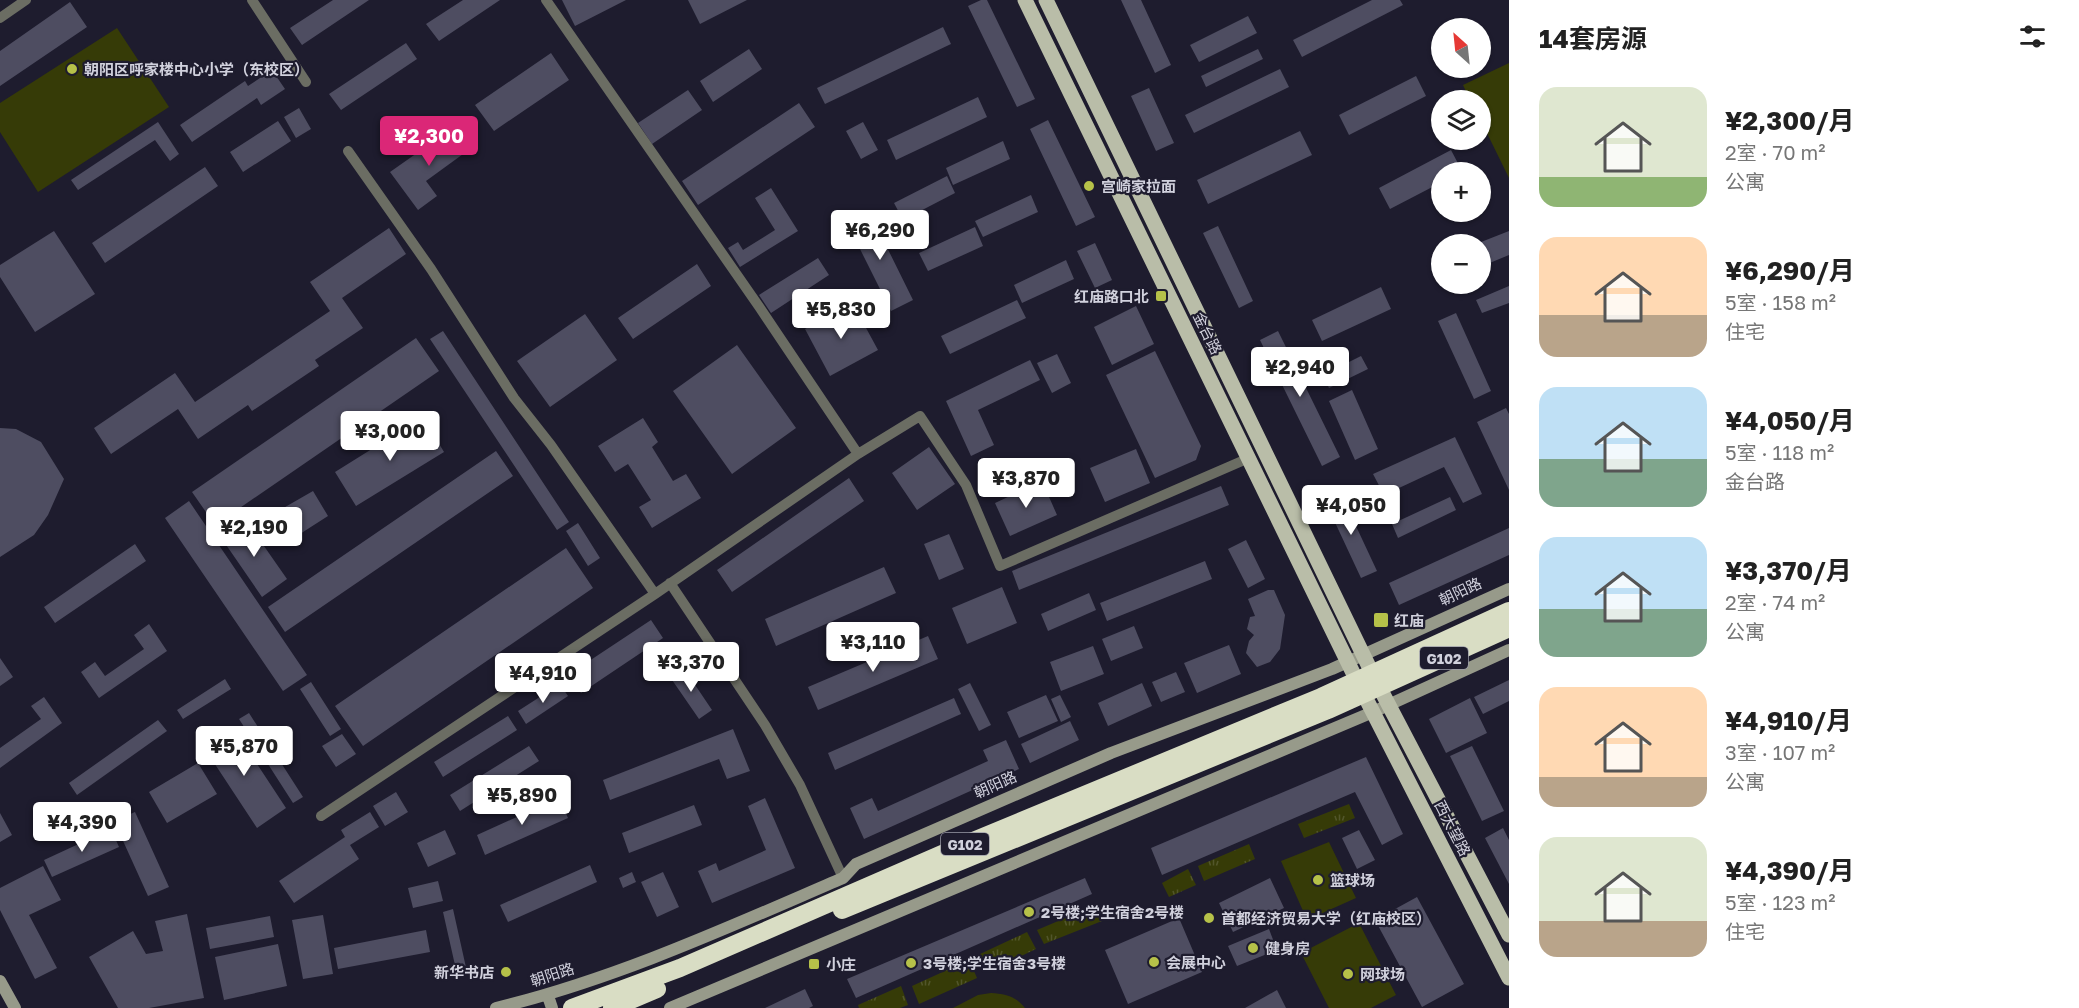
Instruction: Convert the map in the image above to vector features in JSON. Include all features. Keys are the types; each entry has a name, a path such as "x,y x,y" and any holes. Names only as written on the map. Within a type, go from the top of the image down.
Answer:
{"highway":[{"name":"G102","path":"612,1008 1368,684 1509,611"},
{"name":"G102","path":"572,1008 680,969 938,855 1509,628"}],"main road":[{"name":"金台路","path":"1025,0 1348,661 1368,684"},
{"name":"金台路","path":"1046,0 1363,655 1368,684"},
{"name":"西大望路","path":"1368,684 1388,705 1509,935"},
{"name":"西大望路","path":"1368,684 1373,712 1509,978"}],"street":[{"path":"0,18 26,0"},
{"path":"252,0 306,82"},
{"path":"546,0 858,454"},
{"path":"348,151 431,269 514,398 551,445 655,594"},
{"path":"321,816 655,594 858,454 920,416 966,485 1000,566 1249,459"},
{"path":"670,583 765,725 800,786 843,878"},
{"name":"朝阳路","path":"496,1008 548,996 673,951 843,878 856,864 1111,753 1363,655 1509,589"},
{"path":"670,1008 1373,712 1509,650"},
{"path":"0,981 15,1008"},
{"path":"548,996 552,1008"}],"green space":[{"name":"朝阳区呼家楼中心小学（东校区）","path":"117,28 169,107 38,192 0,132 0,103"},
{"path":"1509,63 1509,178 1491,141 1491,90 1465,90 1463,85 1478,78 1491,78 1491,72"},
{"path":"1349,804 1355,818 1304,838 1298,824"},
{"name":"篮球场","path":"1329,842 1356,898 1307,920 1281,861"},
{"path":"1249,844 1255,859 1204,881 1198,866"},
{"path":"1188,869 1196,885 1169,897 1162,883"},
{"path":"1096,905 1102,921 1044,944 1037,930"},
{"name":"网球场","path":"1359,923 1396,995 1371,1008 1329,1008 1301,953"},
{"path":"1027,932 1036,949 988,972 980,954"},
{"path":"969,960 977,978 919,1004 912,986"},
{"path":"901,986 908,1005 900,1008 859,1008 858,1005"},
{"path":"991,993 1010,996 1025,1008 953,1008 978,995"}],"building":[{"path":"333,0 369,0 302,45 290,28"},
{"path":"463,0 500,0 439,41 426,24"},
{"path":"562,0 626,0 575,26"},
{"path":"688,0 747,0 700,24"},
{"path":"981,0 987,0 1035,99 1017,107 968,6"},
{"path":"1121,0 1141,0 1171,65 1155,73"},
{"path":"1372,0 1400,0 1403,5 1302,57 1293,40"},
{"path":"70,2 87,27 0,86 0,51"},
{"path":"1248,16 1257,33 1199,62 1190,45"},
{"path":"943,27 951,44 825,104 817,88"},
{"path":"406,43 417,59 341,110 329,94"},
{"path":"749,49 762,69 713,102 700,81"},
{"path":"1258,49 1263,59 1206,87 1201,76"},
{"path":"551,53 569,80 494,131 475,105"},
{"path":"1280,69 1289,87 1194,133 1185,115"},
{"path":"272,70 285,89 261,105 257,98 192,142 180,125 245,81 248,86"},
{"path":"1416,76 1426,96 1349,135 1339,115"},
{"path":"1149,88 1174,143 1156,151 1131,96"},
{"path":"688,90 702,110 652,144 638,123"},
{"path":"978,97 987,117 896,160 887,140"},
{"path":"799,103 815,127 698,205 682,181"},
{"path":"299,108 311,129 296,138 284,117"},
{"path":"1048,120 1095,217 1076,226 1030,129"},
{"path":"278,121 291,141 243,172 230,152"},
{"path":"158,122 179,154 170,161 155,140 78,190 71,180"},
{"path":"863,122 878,150 861,159 846,131"},
{"path":"454,127 470,149 426,181 437,196 418,210 390,172"},
{"path":"1300,131 1312,155 1208,204 1197,180"},
{"path":"1003,141 1010,159 953,185 946,168"},
{"path":"1451,150 1457,162 1431,162 1431,188 1390,209 1379,188"},
{"path":"205,167 218,186 105,263 92,243"},
{"path":"947,176 955,193 903,220 894,203"},
{"path":"771,188 798,231 740,267 728,248 738,242 743,250 775,230 755,198"},
{"path":"1031,195 1038,212 983,237 975,221"},
{"path":"869,211 913,300 891,311 847,223"},
{"path":"1218,226 1253,301 1239,308 1203,233"},
{"path":"975,227 983,246 928,271 919,253"},
{"path":"389,228 406,254 342,298 363,328 315,360 319,366 252,411 248,405 198,439 178,409 111,454 94,428 175,373 195,402 330,311 310,282"},
{"path":"54,231 95,294 35,332 0,277 0,265"},
{"path":"1509,231 1509,255 1491,262 1491,238"},
{"path":"1095,243 1112,280 1095,288 1077,251"},
{"path":"818,258 829,275 771,313 759,295"},
{"path":"1066,260 1074,279 1022,303 1014,285"},
{"path":"697,264 711,286 633,339 618,318"},
{"path":"1509,286 1509,303 1482,313 1476,300"},
{"path":"1381,287 1391,309 1322,341 1312,320"},
{"path":"1017,300 1026,318 950,354 941,336"},
{"path":"853,304 878,350 830,376 805,329"},
{"path":"1136,306 1154,344 1112,365 1094,327"},
{"path":"1456,313 1491,391 1474,399 1438,321"},
{"path":"585,314 617,360 550,407 517,361"},
{"path":"443,331 569,522 557,530 430,339"},
{"path":"1278,331 1340,457 1322,466 1260,340"},
{"path":"416,338 439,371 215,525 192,492"},
{"path":"737,345 796,428 732,474 673,391"},
{"path":"1155,351 1201,446 1196,460 1155,478 1106,375"},
{"path":"1057,354 1071,383 1052,393 1037,363"},
{"path":"1361,356 1368,369 1329,388 1323,375"},
{"path":"1030,360 1040,380 978,410 994,445 971,456 946,401"},
{"path":"1352,390 1378,449 1355,460 1329,401"},
{"path":"1506,408 1509,414 1509,490 1477,422"},
{"path":"423,417 444,452 356,506 335,472"},
{"path":"643,418 658,442 652,447 673,481 686,474 701,498 652,528 639,507 651,500 628,464 615,472 598,446"},
{"path":"0,428 16,429 41,442 64,479 48,515 34,535 0,557"},
{"path":"1455,437 1482,494 1463,503 1444,467 1384,495 1373,474"},
{"path":"929,447 955,484 917,510 892,473"},
{"path":"1136,449 1150,483 1105,502 1090,468"},
{"path":"496,451 513,476 285,632 268,607"},
{"path":"849,478 864,501 732,592 717,570"},
{"path":"1042,481 1057,515 1010,536 995,503"},
{"path":"1221,486 1229,505 1019,590 1012,571"},
{"path":"313,491 328,516 289,541 273,514"},
{"path":"1341,494 1377,571 1361,578 1325,501"},
{"path":"1450,497 1456,510 1398,538 1392,524"},
{"path":"189,501 307,675 283,691 165,518"},
{"path":"245,519 287,579 262,597 220,536"},
{"path":"578,523 600,558 588,566 566,531"},
{"path":"1509,528 1509,555 1399,605 1389,583"},
{"path":"949,534 964,569 939,580 924,544"},
{"path":"1246,540 1265,579 1248,588 1228,549"},
{"path":"135,544 146,561 55,623 44,607"},
{"path":"566,548 593,588 363,746 335,706"},
{"path":"1205,561 1212,579 1107,621 1100,603"},
{"path":"884,567 896,593 776,646 765,619"},
{"path":"1002,587 1017,623 967,644 952,608"},
{"path":"1268,590 1274,590 1285,615 1280,649 1270,662 1257,667 1246,653 1249,641 1254,635 1247,629 1250,617 1255,616 1248,599"},
{"path":"1089,593 1096,610 1048,631 1041,614"},
{"path":"651,620 663,638 581,693 568,675"},
{"path":"149,624 167,651 99,698 81,672 95,662 105,676 144,649 134,635"},
{"path":"1134,626 1143,648 1111,661 1102,639"},
{"path":"928,636 938,659 818,710 808,687"},
{"path":"1229,645 1241,674 1197,693 1184,663"},
{"path":"1093,646 1104,674 1061,691 1050,662"},
{"path":"0,658 13,677 0,686"},
{"path":"683,667 712,710 699,719 670,677"},
{"path":"1176,672 1185,692 1161,702 1152,682"},
{"path":"225,679 231,689 183,719 177,710"},
{"path":"1509,680 1509,701 1483,714 1474,697"},
{"path":"311,682 341,729 330,736 300,689"},
{"path":"970,683 991,725 979,731 958,689"},
{"path":"1142,683 1152,706 1108,726 1098,703"},
{"path":"560,684 568,696 526,724 518,711"},
{"path":"1046,695 1058,721 1019,738 1007,712"},
{"path":"1060,695 1071,717 1061,722 1051,699"},
{"path":"44,697 62,723 0,768 0,748 41,719 31,706"},
{"path":"954,698 961,714 835,770 828,753"},
{"path":"1470,698 1487,733 1446,753 1429,719"},
{"path":"249,713 303,797 293,803 239,719"},
{"path":"508,716 517,730 443,777 434,762"},
{"path":"158,720 167,731 77,795 69,783"},
{"path":"1070,721 1079,740 1030,763 1021,744"},
{"path":"232,726 286,808 257,828 203,746"},
{"path":"733,729 750,771 727,779 719,759 610,800 603,780"},
{"path":"342,734 356,754 336,767 322,746"},
{"path":"1006,740 1019,769 864,839 850,808 872,798 878,811 988,761 983,750"},
{"path":"529,746 539,761 460,811 450,795"},
{"path":"1472,746 1504,811 1482,821 1450,756"},
{"path":"1366,757 1403,834 1382,845 1355,792 1162,875 1151,848"},
{"path":"198,763 217,794 167,823 149,792"},
{"path":"396,792 408,812 385,826 373,806"},
{"path":"559,798 568,818 485,855 477,835"},
{"path":"765,798 795,868 712,903 698,871 716,863 719,871 766,850 748,806"},
{"path":"694,805 702,825 629,853 622,833"},
{"path":"135,812 169,887 148,896 114,821"},
{"path":"370,812 379,827 350,845 359,859 294,903 279,881 345,837 341,830"},
{"path":"0,813 12,835 0,842"},
{"path":"1503,828 1509,840 1509,884 1485,838"},
{"path":"111,829 119,847 52,877 44,860"},
{"path":"445,830 456,854 428,867 417,843"},
{"path":"1359,830 1375,860 1357,869 1342,838"},
{"path":"590,865 597,882 508,922 500,905"},
{"path":"43,866 61,900 29,915 57,968 35,979 0,910 0,888"},
{"path":"632,872 636,882 623,888 619,878"},
{"path":"663,872 679,907 657,917 641,882"},
{"path":"1085,878 1092,894 856,998 847,979"},
{"path":"1270,878 1284,908 1233,932 1219,903"},
{"path":"438,881 443,901 413,908 408,888"},
{"path":"1417,897 1464,984 1422,1007 1375,920"},
{"path":"453,909 467,972 457,974 443,912"},
{"path":"187,914 204,998 149,1008 118,1008 89,957 133,931 146,954 163,951 155,921"},
{"path":"323,915 333,974 303,979 292,920"},
{"path":"270,916 274,937 210,949 206,928"},
{"path":"1179,918 1202,972 1128,1004 1105,950"},
{"name":"健身房","path":"1269,929 1277,950 1237,966 1228,946"},
{"path":"426,930 430,952 338,969 334,948"},
{"path":"278,944 287,986 224,1000 215,957"},
{"path":"805,989 813,1006 809,1008 765,1008"},
{"path":"1277,990 1286,1008 1245,1008"}],"place":[{"name":"朝阳区呼家楼中心小学（东校区）","path":"72,69"},
{"name":"宫崎家拉面","path":"1089,186"},
{"name":"红庙路口北","path":"1161,296"},
{"name":"红庙","path":"1381,620"},
{"name":"篮球场","path":"1318,880"},
{"name":"2号楼;学生宿舍2号楼","path":"1029,912"},
{"name":"首都经济贸易大学（红庙校区）","path":"1209,918"},
{"name":"健身房","path":"1253,948"},
{"name":"会展中心","path":"1154,962"},
{"name":"3号楼;学生宿舍3号楼","path":"911,963"},
{"name":"小庄","path":"814,964"},
{"name":"新华书店","path":"506,972"},
{"name":"网球场","path":"1348,974"}]}
